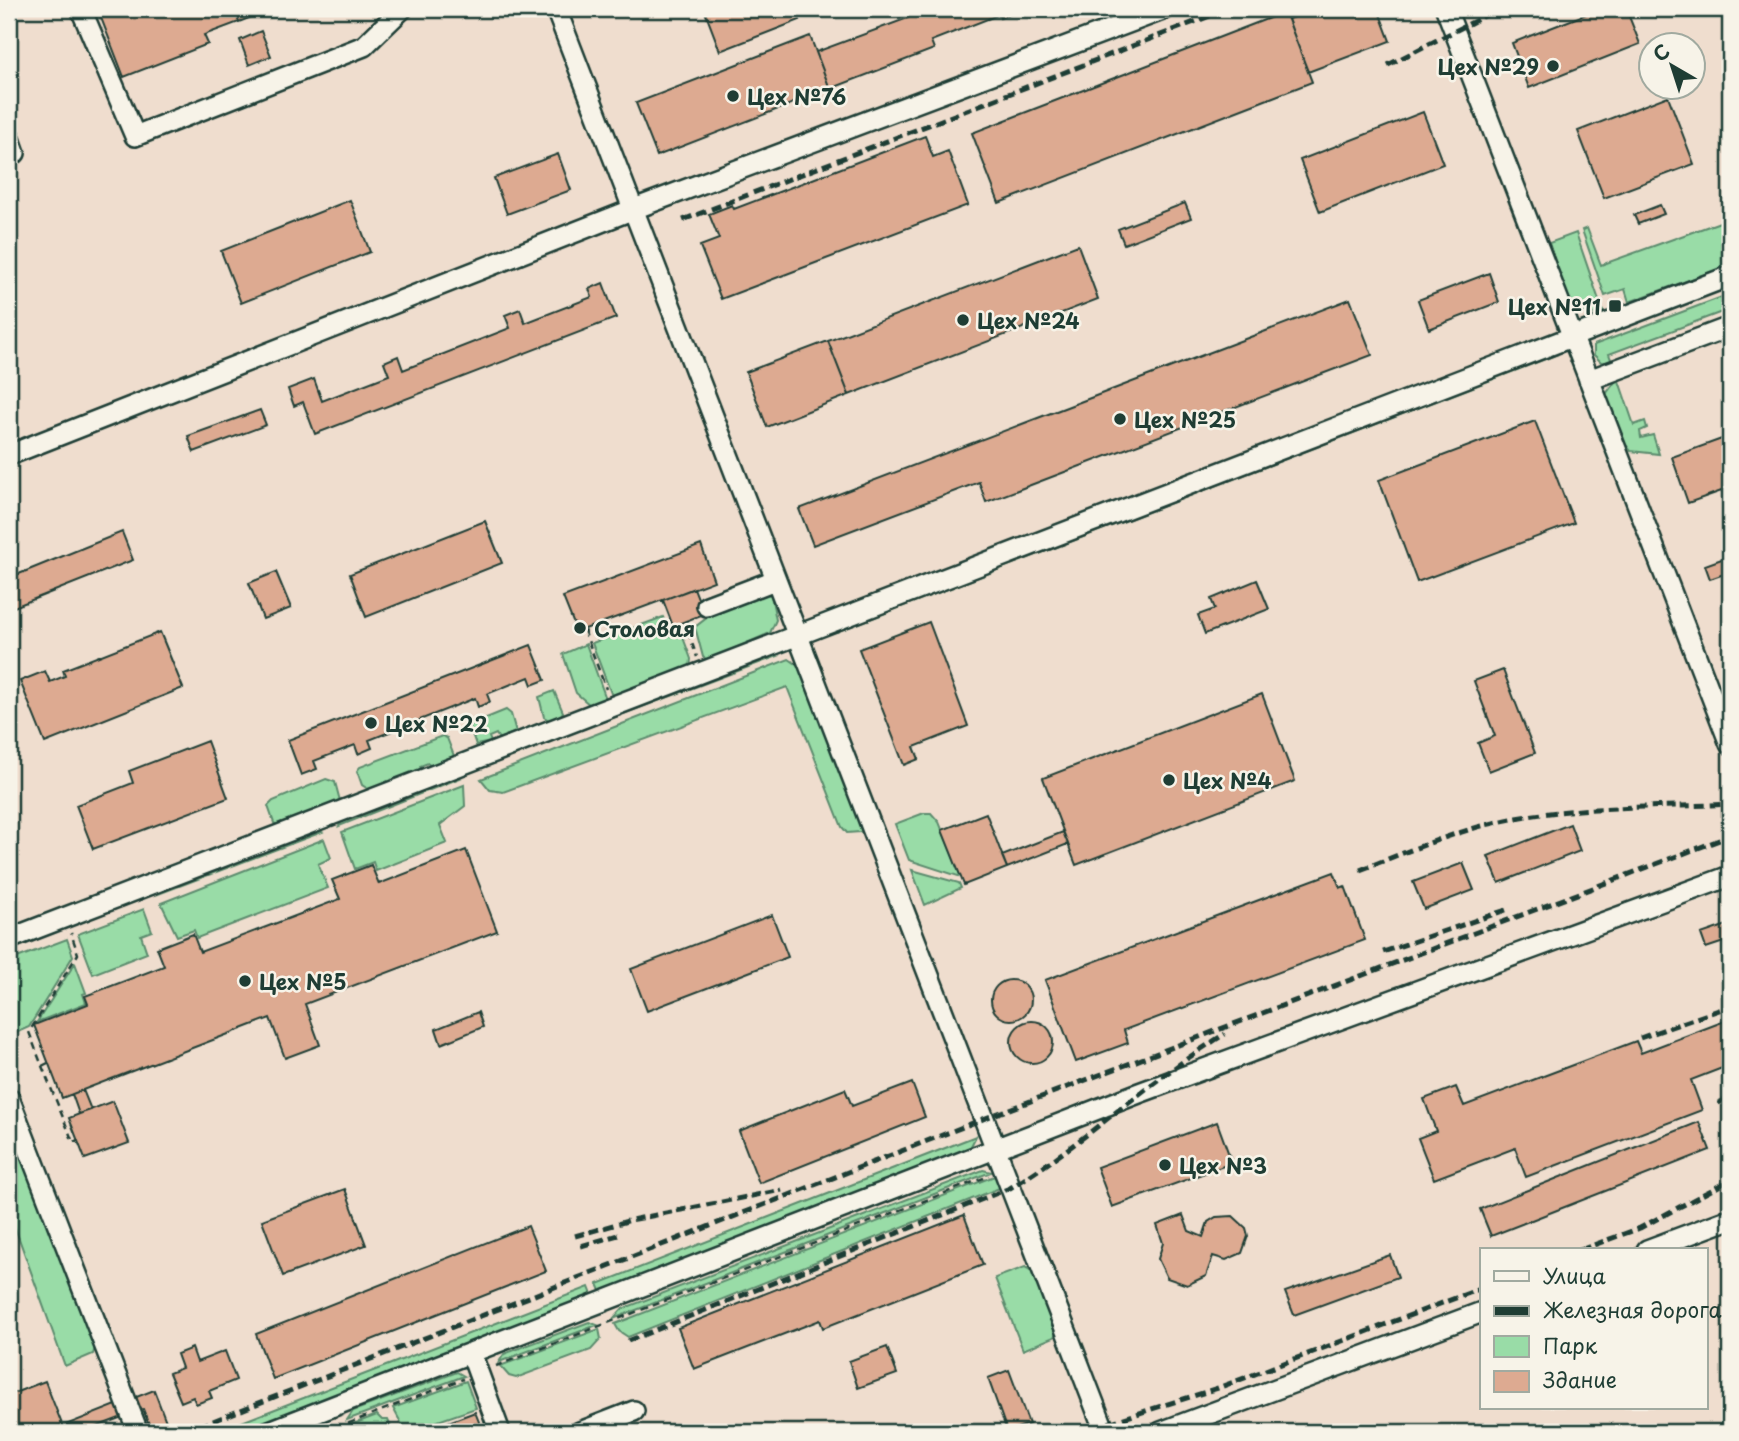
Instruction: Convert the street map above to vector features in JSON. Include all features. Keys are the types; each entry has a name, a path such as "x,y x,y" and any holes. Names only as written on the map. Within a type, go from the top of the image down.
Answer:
{"lane":[{"path":"81,9 135,136 364,46 392,13"},
{"path":"556,9 1105,1432"},
{"path":"9,455 634,209 1165,9"},
{"path":"1446,9 1730,744"},
{"path":"9,939 1730,276"},
{"path":"1589,380 1730,327"},
{"path":"707,606 775,580"},
{"path":"267,1432 995,1148 1730,876"},
{"path":"9,1098 138,1432"},
{"path":"1652,1248 1730,1219"},
{"path":"1161,1432 1480,1313"},
{"path":"471,1353 500,1432"},
{"path":"580,1432 634,1411"}],"path":[{"path":"688,620 688,632 702,670"},
{"path":"584,630 612,705"},
{"path":"71,933 78,954 29,1032 73,1142 78,1140"},
{"path":"42,1066 48,1063"},
{"path":"326,1432 1004,1170"}],"shaded area":[{"path":"9,9 1730,9 1730,1432 9,1432"}],"green space":[{"path":"1730,215 1730,265 1629,302 1625,289 1605,296 1582,230 1587,228 1601,265 1720,222"},
{"path":"1576,233 1603,312 1590,314 1580,310 1572,302 1560,279 1549,243"},
{"path":"1730,294 1730,309 1609,354 1612,362 1601,362 1594,355 1594,345"},
{"path":"1556,355 836,632 841,627"},
{"path":"1618,378 1634,425 1645,421 1647,428 1640,431 1641,438 1653,435 1659,454 1631,451 1623,441 1606,394"},
{"path":"767,594 771,595 776,620 770,633 708,660 703,657 695,627 712,614"},
{"path":"663,617 670,636 681,632 691,659 690,667 612,696 592,643"},
{"path":"586,644 606,699 590,705 576,693 563,654"},
{"path":"773,654 778,656 581,730 582,726"},
{"path":"789,659 802,668 864,827 860,832 847,833 842,827 787,687 503,792 490,790 481,779"},
{"path":"554,691 563,712 559,717 549,720 544,717 539,697"},
{"path":"506,710 511,714 516,732 499,739 496,734 489,737 491,742 476,745 469,725"},
{"path":"442,736 447,738 454,756 430,767 428,763 420,766 422,771 371,791 362,785 357,771 360,767"},
{"path":"455,776 460,778 339,826 342,820"},
{"path":"326,779 335,782 340,801 279,826 274,823 268,806 273,801"},
{"path":"464,785 465,806 440,825 447,843 376,871 373,862 355,869 342,832"},
{"path":"931,813 939,822 961,877 909,860 895,824"},
{"path":"318,830 322,832 158,894 161,890"},
{"path":"324,839 331,858 318,864 328,888 197,938 194,930 177,936 161,903"},
{"path":"912,870 959,883 961,888 925,905"},
{"path":"144,909 152,931 141,935 147,953 93,974 78,934"},
{"path":"67,939 73,956 29,1027 9,1036 9,961"},
{"path":"75,963 86,993 83,994 86,1003 37,1022"},
{"path":"9,1118 96,1345 93,1354 65,1366 9,1211"},
{"path":"976,1136 969,1150 604,1297 598,1284"},
{"path":"983,1170 991,1172 613,1319 622,1309"},
{"path":"997,1175 1002,1187 628,1337 619,1331 615,1324"},
{"path":"1025,1267 1036,1273 1057,1331 1054,1337 1023,1350 995,1278"},
{"path":"589,1287 594,1300 254,1432 216,1432"},
{"path":"589,1322 597,1325 499,1362 504,1354"},
{"path":"599,1329 601,1339 591,1350 516,1378 509,1376 500,1366"},
{"path":"457,1372 464,1376 347,1420 353,1411"},
{"path":"466,1381 476,1408 406,1432 393,1408"},
{"path":"377,1415 382,1420 388,1420 393,1432 347,1432 348,1426"}],"building":[{"path":"234,9 272,9 239,22"},
{"path":"234,9 239,22 204,35 208,44 124,77 98,10"},
{"path":"704,9 796,9 800,20 720,51"},
{"path":"904,9 996,9 998,15 931,41 934,49 830,89 816,52 908,18"},
{"path":"996,9 1024,9 1000,18"},
{"path":"1316,9 1378,9 1390,41 1308,72 1288,19"},
{"name":"Цех №29","path":"1599,9 1626,9 1638,39 1638,45 1529,88 1512,43"},
{"path":"1285,12 1312,82 999,203 972,133"},
{"path":"261,31 271,56 249,65 240,40"},
{"name":"Цех №76","path":"810,36 830,89 657,156 636,103"},
{"path":"1653,102 1670,102 1694,164 1604,198 1578,131"},
{"path":"1423,112 1443,164 1320,212 1300,160"},
{"path":"925,136 933,157 948,151 968,205 721,299 700,246 719,239 709,214 732,205 734,209"},
{"path":"558,154 571,190 507,214 494,178"},
{"path":"350,200 370,252 241,303 221,251"},
{"path":"1185,203 1191,218 1124,244 1118,229"},
{"path":"1660,205 1664,214 1638,224 1634,215"},
{"name":"Цех №24","path":"1078,245 1098,299 849,395 828,341"},
{"path":"1489,273 1499,302 1429,329 1418,300"},
{"path":"603,283 616,318 315,434 303,402 294,406 288,389 314,379 322,401 389,375 384,362 398,356 403,370 510,328 505,315 520,309 525,323 592,297 589,289"},
{"name":"Цех №25","path":"1350,299 1372,355 986,502 979,482 813,545 799,509"},
{"path":"828,341 849,395 767,427 746,372"},
{"path":"260,410 266,425 194,452 188,436"},
{"path":"1535,421 1574,523 1417,582 1379,480"},
{"path":"1730,436 1730,488 1688,503 1672,457"},
{"path":"485,521 502,563 366,617 350,574"},
{"path":"122,532 133,560 9,609 9,578"},
{"path":"701,545 714,581 577,632 563,597"},
{"path":"1730,556 1730,572 1710,579 1705,565"},
{"path":"276,572 291,608 263,619 249,583"},
{"path":"1257,580 1269,609 1205,634 1198,615 1215,609 1211,599"},
{"path":"694,588 704,614 673,626 663,600"},
{"path":"929,622 968,726 914,747 919,759 904,765 859,649"},
{"path":"160,632 183,688 45,743 20,681 45,671 50,682 65,676 63,670"},
{"name":"Цех №22","path":"531,645 545,680 532,685 529,677 487,694 490,702 478,707 475,698 369,740 372,748 358,754 355,745 314,761 317,769 301,775 288,740"},
{"path":"1503,670 1535,753 1489,771 1478,743 1495,736 1474,681"},
{"name":"Цех №4","path":"1262,694 1295,781 1076,865 1043,778"},
{"path":"207,741 228,798 93,849 76,805 133,783 129,771"},
{"path":"986,813 1007,868 964,885 942,830"},
{"path":"1570,824 1580,851 1499,883 1488,856"},
{"path":"1063,832 1068,844 1007,868 1002,856"},
{"name":"Цех №5","path":"466,850 497,931 305,1004 320,1045 285,1058 270,1018 62,1098 34,1025 88,1004 85,996 164,966 157,948 193,934 200,952 340,899 332,880 371,865 379,884"},
{"path":"1463,863 1474,890 1424,909 1413,882"},
{"path":"1334,872 1340,888 1345,886 1365,940 1124,1030 1128,1043 1076,1062 1045,980"},
{"path":"772,915 788,957 647,1011 631,969"},
{"path":"1730,924 1730,940 1706,948 1701,934"},
{"path":"1011,980 1025,986 1031,1000 1025,1014 1011,1020 997,1014 991,1000 997,986"},
{"path":"478,1012 483,1027 441,1044 436,1029"},
{"path":"1730,1019 1730,1065 1691,1080 1702,1110 1526,1177 1515,1148 1434,1179 1418,1138 1436,1131 1424,1099 1456,1087 1464,1106 1636,1041 1641,1053"},
{"path":"1032,1021 1047,1027 1053,1042 1047,1057 1032,1063 1017,1057 1011,1042 1017,1027"},
{"path":"912,1083 925,1117 759,1183 739,1131 845,1089 852,1106"},
{"path":"83,1090 91,1110 79,1114 72,1094"},
{"path":"113,1101 129,1143 85,1159 69,1118"},
{"name":"Цех №3","path":"1217,1122 1232,1163 1112,1207 1097,1167"},
{"path":"1699,1122 1710,1150 1491,1236 1480,1209"},
{"path":"345,1189 366,1245 283,1276 262,1220"},
{"path":"964,1215 983,1265 823,1328 820,1320 694,1369 678,1328"},
{"path":"1183,1215 1189,1231 1203,1237 1208,1222 1216,1217 1233,1216 1246,1228 1248,1236 1242,1253 1226,1260 1213,1256 1206,1276 1187,1285 1167,1278 1158,1259 1163,1243 1157,1225"},
{"path":"528,1226 546,1271 273,1379 256,1334"},
{"path":"1390,1255 1398,1277 1294,1315 1285,1292"},
{"path":"887,1347 897,1374 858,1388 849,1361"},
{"path":"192,1348 197,1362 225,1351 236,1380 209,1391 212,1398 196,1404 193,1397 181,1402 169,1373 182,1368 177,1354"},
{"path":"1009,1370 1029,1424 1007,1431 988,1378"},
{"path":"45,1381 65,1432 9,1432 9,1395"},
{"path":"154,1390 170,1432 152,1432 143,1409 83,1432 65,1432 63,1426"},
{"path":"475,1412 483,1432 422,1432"}],"railway":[{"path":"683,220 1228,9"},
{"path":"1388,65 1498,9"},
{"path":"1360,870 1457,834 1517,818 1596,809 1730,804"},
{"path":"185,1432 983,1119 1730,836"},
{"path":"1383,952 1506,910"},
{"path":"1640,1038 1730,1006"},
{"path":"628,1341 1010,1188 1225,1034"},
{"path":"1718,1103 1730,1098"},
{"path":"1585,1248 1640,1228 1730,1180"},
{"path":"575,1236 631,1220 782,1190"},
{"path":"581,1246 618,1235"},
{"path":"1080,1432 1218,1388 1480,1289"}],"place":[{"name":"Цех №29","path":"1553,66"},
{"name":"Цех №76","path":"733,96"},
{"name":"Цех №11","path":"1615,306"},
{"name":"Цех №24","path":"963,320"},
{"name":"Цех №25","path":"1120,419"},
{"name":"Столовая","path":"580,628"},
{"name":"Цех №22","path":"371,723"},
{"name":"Цех №4","path":"1169,780"},
{"name":"Цех №5","path":"245,981"},
{"name":"Цех №3","path":"1165,1165"}]}
